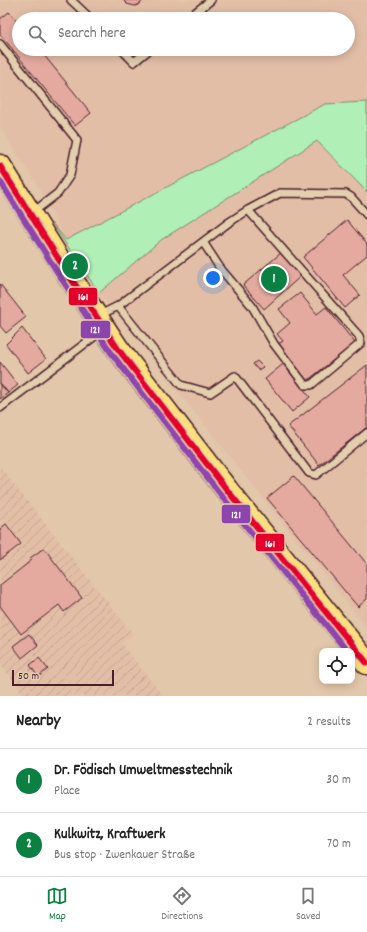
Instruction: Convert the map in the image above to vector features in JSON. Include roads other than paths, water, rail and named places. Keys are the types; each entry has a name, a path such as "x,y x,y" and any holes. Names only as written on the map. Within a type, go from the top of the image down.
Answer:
{"main road":[{"path":"0,166 118,350 175,424 367,663"}],"lane":[{"path":"71,0 83,12"},
{"path":"196,12 211,0"},
{"path":"0,44 77,140 70,175 58,193 30,215"},
{"path":"128,56 134,62 141,56"},
{"path":"0,408 118,306 228,223 248,210 280,193 346,194 351,197 367,215"},
{"path":"203,242 220,268 252,306 278,350 306,385 312,385 361,343 359,336 248,210"},
{"path":"118,306 181,385 210,393 235,376 296,458 309,473 316,475 367,433"}],"place":[{"name":"Kulkwitz, Kraftwerk","path":"75,266"},
{"name":"Dr. Födisch Umweltmesstechnik","path":"274,279"}]}
